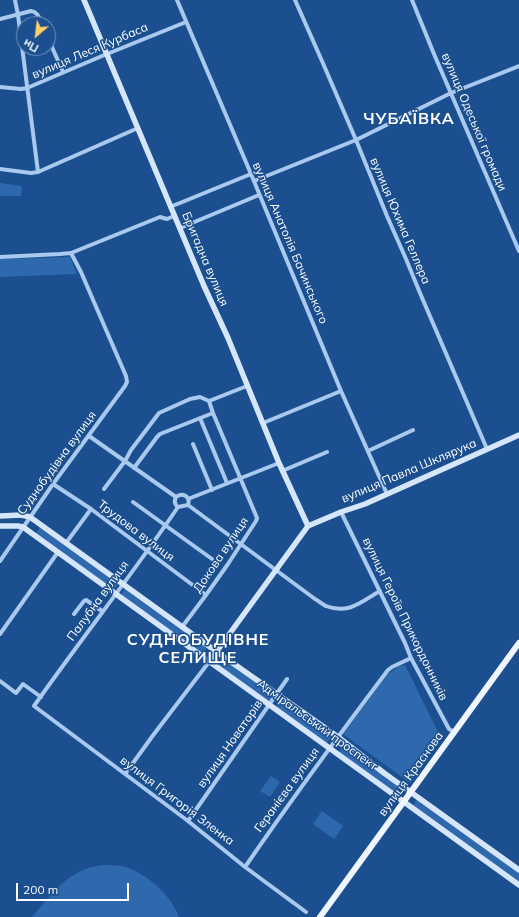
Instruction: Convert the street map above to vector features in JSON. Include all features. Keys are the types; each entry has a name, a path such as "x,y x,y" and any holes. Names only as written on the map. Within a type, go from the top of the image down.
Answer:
{"main road":[{"name":"Бригадна вулиця","path":"84,0 170,207 228,338 282,471 308,526"},
{"name":"вулиця Павла Шклярука","path":"308,526 365,504 519,435"},
{"name":"Адміральський проспект","path":"0,516 21,515 30,518 338,737 519,870"},
{"path":"0,526 23,527"},
{"path":"209,662 308,526"},
{"name":"Адміральський проспект","path":"23,527 519,885"},
{"name":"вулиця Краснова","path":"320,917 519,643"}],"street":[{"path":"16,0 38,172"},
{"name":"вулиця Анатолія Бачинського","path":"177,0 341,391 387,494"},
{"name":"вулиця Юхима Геллера","path":"295,0 487,449"},
{"name":"вулиця Одеської громади","path":"412,0 519,251"},
{"path":"0,19 31,11 38,16"},
{"name":"вулиця Леся Курбаса","path":"0,87 21,89 27,88 186,22"},
{"path":"56,56 63,72"},
{"path":"254,181 356,140 451,93 519,66"},
{"path":"0,169 31,173 38,172 138,128"},
{"path":"170,207 251,174"},
{"path":"180,228 259,195"},
{"path":"0,257 71,253 160,217 167,219 174,215"},
{"name":"Суднобудівна вулиця","path":"0,561 53,484 127,382 126,376 81,272 71,253"},
{"path":"104,489 125,461 131,450 160,413 190,399 200,398 210,401 247,386"},
{"path":"263,423 341,391"},
{"name":"Докова вулиця","path":"182,627 206,596 257,518 213,413 210,401"},
{"path":"134,468 160,434 213,413"},
{"path":"200,418 227,483"},
{"path":"368,451 413,430"},
{"path":"89,436 176,497"},
{"path":"193,444 212,490"},
{"path":"282,471 327,452"},
{"path":"188,499 279,463"},
{"name":"Трудова вулиця","path":"53,484 91,510 206,596"},
{"path":"176,497 181,494 184,495 188,499 188,505"},
{"path":"176,497 176,506 188,505 326,606 340,609 349,608 358,605 380,591"},
{"path":"133,502 212,558"},
{"name":"Палубна вулиця","path":"34,706 102,611 147,552 178,507"},
{"path":"66,543 91,510"},
{"name":"вулиця Героїв Прикордонників","path":"341,512 411,658 449,729 454,732"},
{"path":"0,634 58,552"},
{"path":"74,614 86,600 102,611"},
{"name":"Геранієва вулиця","path":"245,867 280,816 388,670 411,658"},
{"path":"125,774 209,662"},
{"name":"вулиця Новаторів","path":"188,821 287,679"},
{"path":"0,681 16,693 23,684 41,697"},
{"name":"вулиця Григорія Зленка","path":"34,706 188,821 245,867 306,912"}],"shaded area":[{"path":"0,183 22,186 21,196 0,196"},
{"path":"70,257 77,274 0,277 0,259"},
{"path":"40,527 119,583 113,591 35,534"},
{"path":"125,588 207,647 202,655 120,596"},
{"path":"222,658 274,695 268,703 216,666"},
{"path":"405,665 441,738 410,783 343,734 387,675 399,666"},
{"path":"280,700 331,737 326,745 275,708"},
{"path":"343,746 400,787 395,794 338,753"},
{"path":"271,776 280,782 270,797 260,791"},
{"path":"417,799 519,873 519,883 412,807"},
{"path":"322,811 343,826 334,839 313,824"},
{"path":"102,865 117,865 126,867 150,880 171,901 179,917 32,917 54,891 70,877 79,872"}],"district":[{"name":"ЧУБАЇВКА","path":"409,119"},
{"name":"СУДНОБУДІВНЕ СЕЛИЩЕ","path":"198,649"}]}
